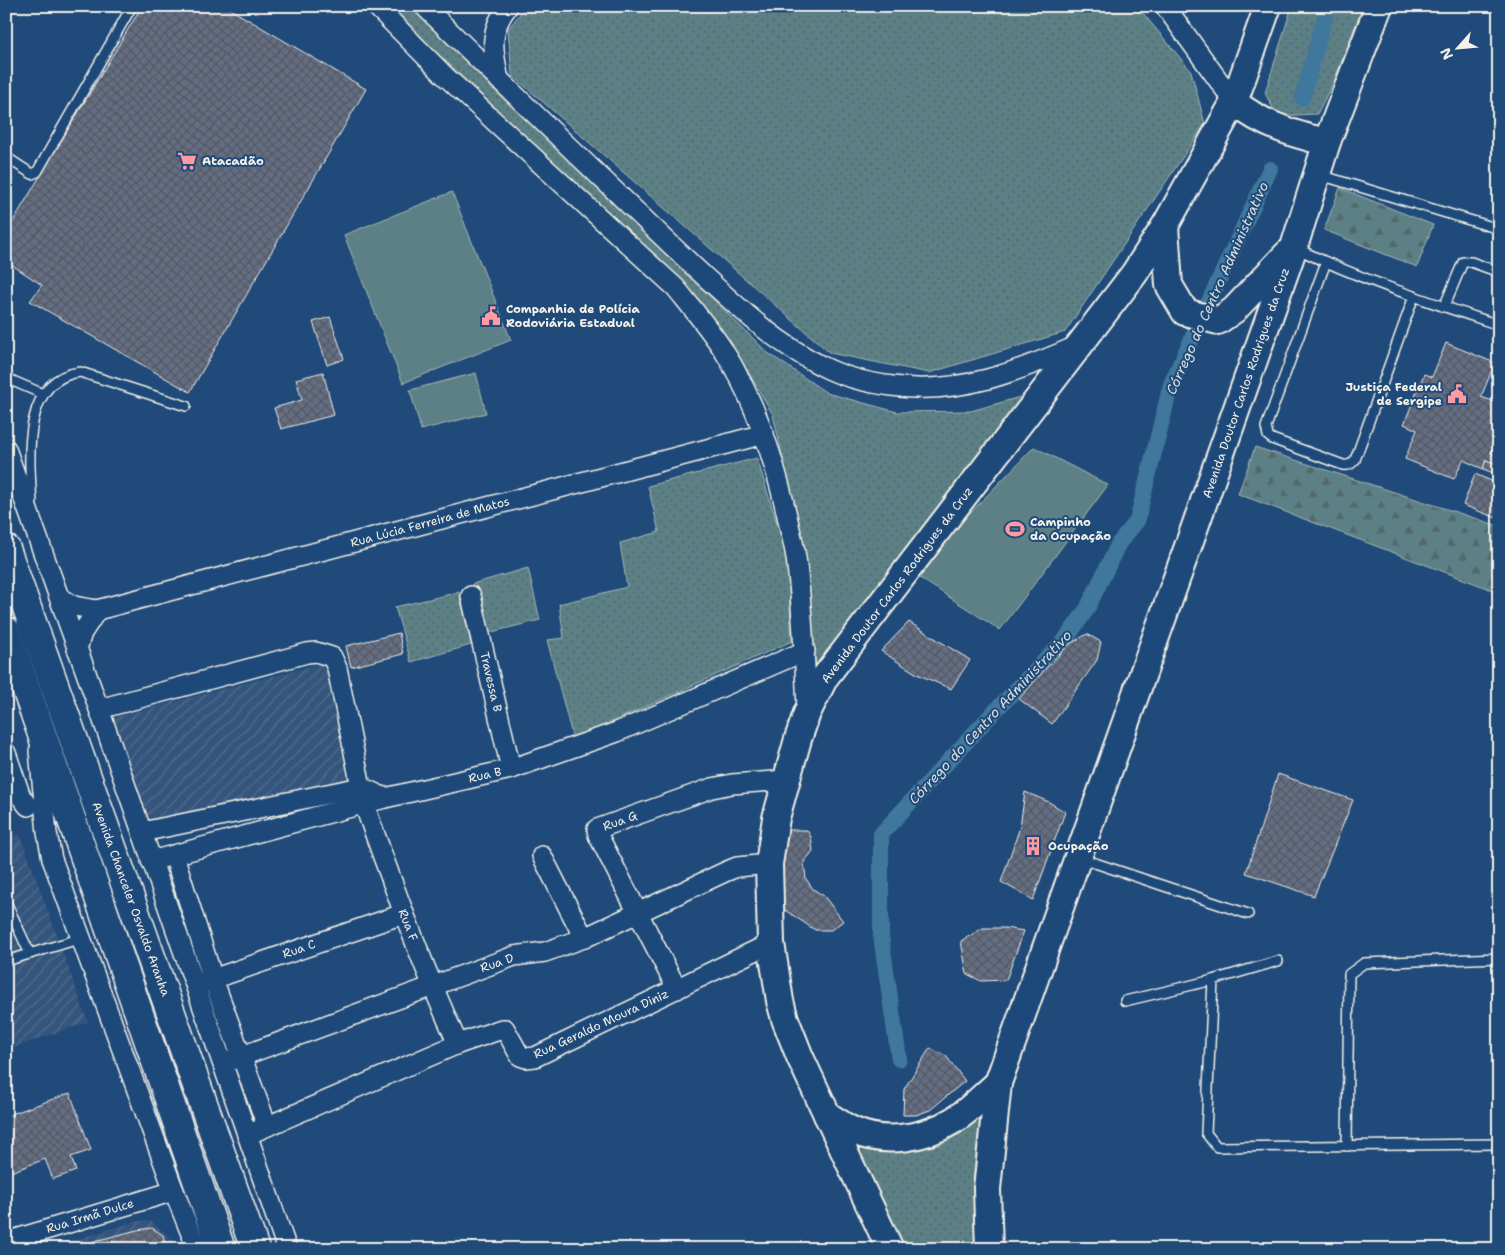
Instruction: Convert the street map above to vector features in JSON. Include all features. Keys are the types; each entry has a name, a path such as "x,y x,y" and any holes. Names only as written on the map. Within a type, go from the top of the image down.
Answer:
{"main road":[{"name":"Avenida Doutor Carlos Rodrigues da Cruz","path":"890,1249 800,1057 780,1001 772,943 768,864 776,818 807,713 825,677 1134,274 1165,226 1234,102 1268,6"},
{"name":"Avenida Doutor Carlos Rodrigues da Cruz","path":"990,1249 987,1189 998,1083 1294,248 1327,142 1379,6"},
{"path":"1234,102 1256,117 1282,130 1327,142"},
{"path":"1165,226 1169,285 1185,312 1218,321 1234,310 1294,248"},
{"name":"Avenida Chanceler Osvaldo Aranha","path":"6,549 255,1249"},
{"path":"6,632 221,1249"},
{"path":"827,1115 845,1126 866,1135 887,1138 928,1133 954,1120 998,1083"}],"street":[{"path":"376,6 445,76 676,288 723,350 752,403 764,434 782,493 797,564 805,651 807,713"},
{"path":"424,6 659,234 749,318 796,352 823,367 857,379 893,386 945,388 1023,369 1082,344"},
{"path":"499,80 492,47 494,33 500,16 508,6"},
{"path":"1165,6 1234,102"},
{"name":"Rua Lúcia Ferreira de Matos","path":"97,610 764,434"},
{"path":"6,449 151,861 204,981 241,1056 267,1126"},
{"name":"Travessa B","path":"471,596 511,769"},
{"path":"59,597 74,606 97,610 82,633 77,649"},
{"name":"Rua B","path":"142,832 362,795 385,798 511,769 617,732 805,651"},
{"name":"Rua F","path":"99,709 307,653 316,652 332,656 337,668 362,795 403,914 432,987 458,1044"},
{"path":"35,715 52,859 197,1249"},
{"path":"6,753 21,797 28,806"},
{"name":"Rua G","path":"677,989 598,835 598,828 712,788 732,784 787,780"},
{"name":"Rua B","path":"151,861 362,795"},
{"path":"174,855 223,1062 287,1249"},
{"path":"542,856 584,938"},
{"name":"Rua D","path":"223,1062 514,956 540,953 584,938 737,867 768,864"},
{"name":"Rua C","path":"204,981 403,914"},
{"name":"Rua Geraldo Moura Diniz","path":"247,1134 458,1044 504,1029 520,1056 530,1058 772,943"},
{"name":"Rua Irmã Dulce","path":"6,1242 174,1191"}],"lane":[{"path":"6,157 32,174 36,172 132,6"},
{"path":"1317,174 1499,229"},
{"path":"1294,248 1414,296 1499,325"},
{"path":"1326,262 1266,427 1268,436 1272,439 1343,465 1348,466 1355,460 1414,296"},
{"path":"1444,307 1463,262 1471,262 1499,272"},
{"path":"33,526 30,434 43,394 57,378 68,373 80,372 186,406"},
{"path":"6,378 43,394"},
{"path":"1078,857 1248,914"},
{"path":"6,902 30,954"},
{"path":"6,961 82,938"},
{"path":"1347,1146 1349,974 1364,963 1499,958"},
{"path":"1125,1001 1213,980 1278,961"},
{"path":"1213,980 1206,1133 1217,1147 1499,1144"}],"shaded area":[{"path":"327,662 355,779 150,825 111,718"},
{"path":"20,834 88,1022 6,1050 6,840"},
{"path":"136,1221 151,1221 178,1245 175,1249 45,1249"}],"green space":[{"path":"387,6 416,6 565,155 768,353 827,393 897,412 971,411 1041,391 817,679 804,549 773,415 743,363 688,289"},
{"path":"526,6 1137,6 1191,71 1205,124 1065,332 929,373 830,353 512,75 508,29"},
{"path":"1292,6 1363,6 1334,81 1317,114 1277,116 1265,93"},
{"path":"1340,188 1433,225 1417,267 1324,230"},
{"path":"452,192 511,340 403,383 344,235"},
{"path":"476,373 486,413 421,430 410,390"},
{"name":"Campinho da Ocupação","path":"1034,447 1108,485 1000,630 912,573"},
{"path":"1255,447 1499,526 1499,581 1495,591 1238,494"},
{"path":"757,458 787,556 792,641 573,739 547,640 564,638 559,604 627,587 620,543 659,532 648,486"},
{"path":"528,568 540,620 484,634 472,584"},
{"path":"459,592 471,645 411,662 395,607"},
{"path":"981,1111 973,1182 977,1249 888,1249 832,1130 858,1146 891,1152 939,1145 962,1133"}],"building":[{"name":"Atacadão","path":"142,6 225,6 366,89 190,392 30,301 42,285 6,261 6,233"},
{"path":"330,317 344,359 327,365 313,322"},
{"path":"1446,343 1495,363 1481,397 1499,403 1499,433 1491,453 1499,456 1499,465 1486,460 1483,469 1463,460 1454,479 1405,459 1417,430 1404,424 1424,374 1432,377"},
{"path":"323,372 334,415 281,429 274,408 302,400 296,379"},
{"path":"1499,433 1499,456 1491,453"},
{"path":"1486,460 1499,465 1499,475 1483,469"},
{"path":"1475,474 1496,483 1499,476 1499,519 1463,505"},
{"path":"909,622 970,660 951,689 917,674 881,651"},
{"path":"399,633 403,654 351,667 346,646"},
{"path":"1087,634 1101,642 1097,660 1052,724 1019,699 1070,644"},
{"path":"1278,774 1353,800 1314,896 1246,873"},
{"name":"Ocupação","path":"1025,792 1049,802 1065,812 1033,900 1001,882 1020,827"},
{"path":"788,830 807,830 811,837 813,851 804,862 806,879 813,889 824,896 843,921 831,930 815,930 776,904 783,842"},
{"path":"983,928 1005,928 1024,931 1006,980 981,981 967,974 961,941"},
{"path":"930,1048 946,1056 965,1081 930,1110 916,1115 903,1115 904,1089"},
{"path":"70,1093 91,1150 71,1157 76,1171 53,1179 45,1159 6,1174 6,1116"},
{"path":"152,1228 163,1235 166,1249 93,1249 91,1242"}],"waterway":[{"path":"1302,98 1328,6"},
{"name":"Córrego do Centro Administrativo","path":"899,1059 881,936 881,834 993,713 1065,640 1087,609 1119,543 1137,521 1171,384 1270,169"}],"place":[{"name":"Atacadão","path":"187,161"},
{"name":"Companhia de Polícia Rodoviária Estadual","path":"491,316"},
{"name":"Justiça Federal de Sergipe","path":"1457,394"},
{"name":"Campinho da Ocupação","path":"1015,529"},
{"name":"Ocupação","path":"1033,846"}]}
